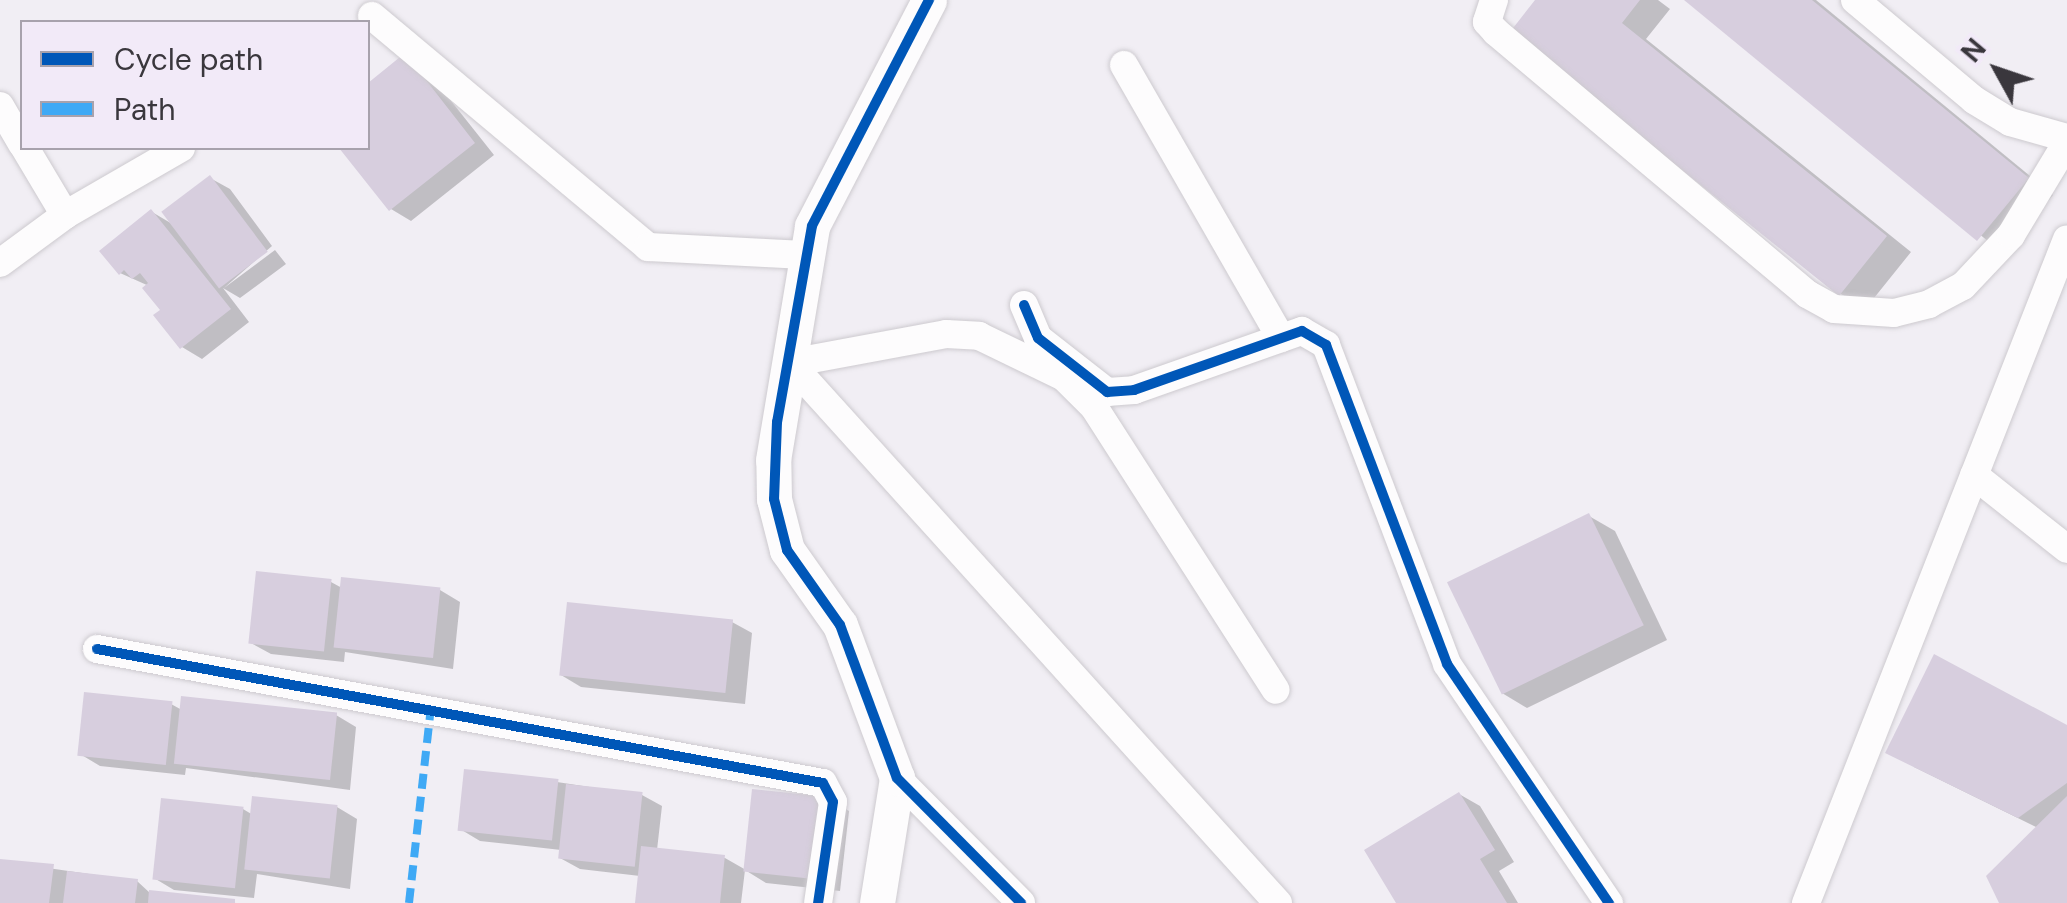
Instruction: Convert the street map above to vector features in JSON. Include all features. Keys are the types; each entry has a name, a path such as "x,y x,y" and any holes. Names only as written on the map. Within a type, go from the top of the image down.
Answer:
{"street":[{"path":"928,0 851,141 805,255 773,460 778,516 787,550 840,625 896,778 1021,903"},
{"path":"1494,0 1487,22 1496,32 1808,294 1834,309 1894,313 1930,304 1963,286 2012,235 2067,140 2010,122 1974,100 1856,0"},
{"path":"375,13 648,246 805,255"},
{"path":"1124,65 1281,338"},
{"path":"0,106 20,139"},
{"path":"26,150 65,215"},
{"path":"0,263 65,215 178,150"},
{"path":"1806,903 2067,239"},
{"path":"1024,306 1038,338 1107,392 1134,390 1302,331 1326,345 1447,664 1609,903"},
{"path":"790,363 946,334 979,336 1064,377 1094,407 1276,690"},
{"path":"790,363 1278,903"},
{"path":"1974,475 2067,549"},
{"path":"97,649 431,706 824,784 833,802 818,903"},
{"path":"877,903 896,778"}],"building":[{"path":"1535,0 1640,0 1622,23 1887,236 1839,296 1510,32"},
{"path":"1684,0 1812,0 2029,178 1977,241"},
{"path":"405,53 475,143 389,211 341,150 370,150 370,81"},
{"path":"210,175 268,252 219,288 161,212"},
{"path":"151,209 231,309 180,349 153,315 160,310 142,288 148,283 140,273 132,279 124,270 119,275 99,251"},
{"path":"1589,513 1644,625 1502,695 1447,582"},
{"path":"256,571 332,579 324,652 248,644"},
{"path":"341,577 440,587 433,658 334,648"},
{"path":"567,602 733,619 725,693 559,676"},
{"path":"1934,654 2067,725 2067,783 2018,818 1885,753"},
{"path":"84,692 173,701 166,765 77,756"},
{"path":"181,696 337,712 330,780 174,764"},
{"path":"464,769 558,779 552,841 458,831"},
{"path":"566,784 643,792 635,867 558,859"},
{"path":"752,789 830,797 821,880 743,872"},
{"path":"1459,792 1495,850 1480,859 1507,903 1396,903 1364,850"},
{"path":"252,796 338,805 330,879 244,870"},
{"path":"2067,796 2067,903 1999,903 1986,876"},
{"path":"161,798 244,807 235,888 152,880"},
{"path":"641,846 725,855 720,903 635,903"},
{"path":"0,859 54,864 49,903 0,903"},
{"path":"67,871 138,879 135,903 63,903"},
{"path":"149,890 235,899 235,903 148,903"}],"marked path":[{"path":"409,903 431,706"}],"cycle path":[{"path":"929,0 812,226 777,422 774,499 787,550 840,625 897,778 1021,903"},
{"path":"1024,305 1038,338 1107,392 1134,390 1302,331 1326,345 1447,664 1609,903"},
{"path":"97,649 823,783 833,802 818,903"}]}
